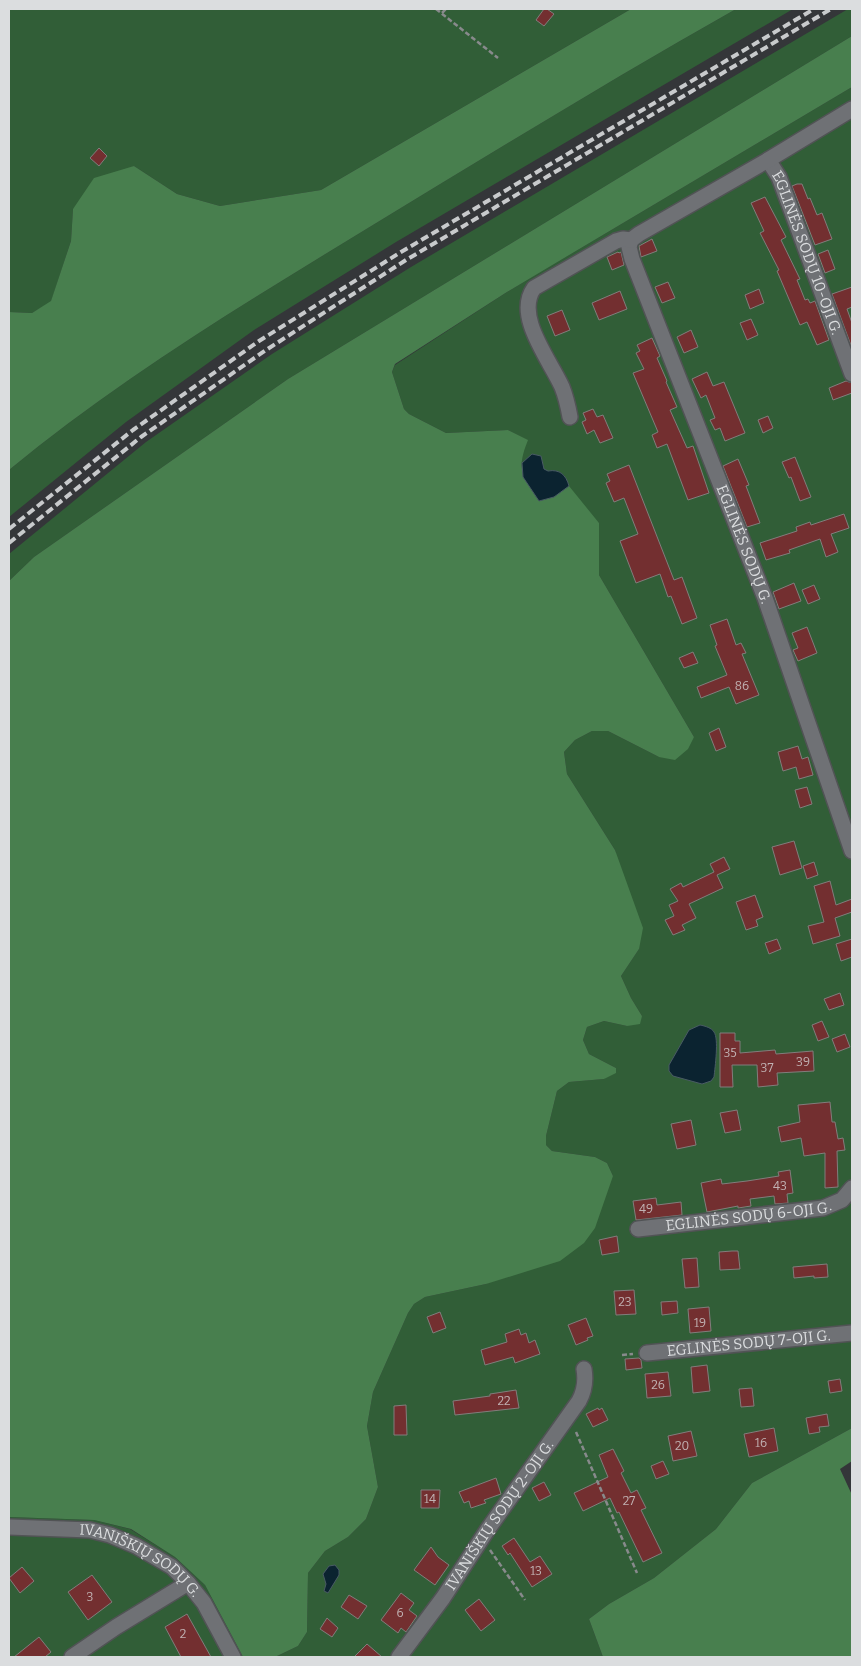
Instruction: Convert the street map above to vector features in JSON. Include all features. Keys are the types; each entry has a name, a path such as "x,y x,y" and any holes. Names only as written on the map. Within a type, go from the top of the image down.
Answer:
{"street":[{"path":"570,417 562,386 532,328 527,310 529,294 534,288 616,241 623,239 631,240 768,160 852,108"},
{"name":"EGLINĖS SODŲ 10-OJI G.","path":"768,160 779,178 852,374"},
{"name":"EGLINĖS SODŲ G.","path":"631,240 632,259 765,598 852,852"},
{"name":"EGLINĖS SODŲ 6-OJI G.","path":"638,1229 823,1208 842,1200 852,1188"},
{"name":"EGLINĖS SODŲ 7-OJI G.","path":"647,1353 852,1333"},
{"name":"IVANIŠKIŲ SODŲ 2-OJI G.","path":"399,1657 443,1598 482,1538 565,1422 585,1389 584,1369"},
{"name":"IVANIŠKIŲ SODŲ G.","path":"9,1527 90,1530 110,1535 136,1546 172,1567 188,1583 204,1603 233,1657"},
{"path":"72,1657 116,1627 188,1583"}],"path":[{"path":"436,9 498,58"},
{"path":"442,13 446,9"},
{"path":"565,1422 574,1428 577,1434 636,1573"},
{"path":"482,1538 525,1600"}],"green space":[{"path":"9,9 631,9 321,190 220,206 177,194 134,166 73,209 71,241 51,302 32,313 9,312"},
{"path":"631,9 736,9 551,117 230,313 95,404 9,470 9,312 32,313 51,301 71,241 73,209 94,178 134,166 177,194 220,206 321,190"},
{"path":"736,9 793,9 396,242 254,330 126,422 9,517 9,470 52,436 139,373 230,313 368,228"},
{"path":"848,9 852,9 852,36 288,379 34,557 9,581 9,554 146,442 272,354 411,267"},
{"path":"852,36 852,87 507,292 395,364 392,372 404,409 409,414 446,433 508,430 528,440 522,459 523,472 528,485 539,501 554,497 569,486 599,523 599,575 694,737 688,749 675,760 659,757 608,731 592,731 575,740 564,752 567,774 615,850 643,928 639,949 621,976 642,1016 640,1024 627,1026 604,1021 587,1027 583,1040 589,1054 616,1068 616,1073 604,1079 569,1082 557,1091 546,1136 546,1145 552,1151 595,1157 607,1163 613,1176 595,1228 584,1243 560,1261 486,1284 425,1297 414,1304 408,1313 373,1392 367,1426 378,1487 366,1519 348,1537 325,1551 308,1573 307,1632 298,1646 275,1657 243,1657 205,1585 175,1557 131,1529 94,1520 9,1517 9,581 34,557 288,379"},
{"path":"852,87 852,1428 752,1483 716,1529 654,1578 609,1604 589,1619 603,1657 275,1657 298,1646 307,1632 308,1573 325,1551 348,1537 366,1519 378,1487 367,1426 373,1392 408,1313 414,1304 425,1297 486,1284 613,1176 607,1163 595,1157 552,1151 546,1145 546,1136 557,1091 569,1082 604,1079 616,1068 589,1054 583,1040 587,1027 604,1021 627,1026 642,1016 621,976 639,949 615,850 567,774 564,752 575,740 592,731 608,731 659,757 694,737 599,575 599,523 539,501 523,477 521,456 527,440 508,430 446,433 409,414 404,409 392,372 395,365 507,292"},
{"path":"852,1428 852,1461 840,1469 852,1495 852,1657 603,1657 589,1619 609,1604 654,1578 716,1529 752,1483"},
{"path":"9,1517 94,1520 130,1529 175,1557 205,1585 243,1657 9,1657"}],"water":[{"path":"532,454 541,456 544,469 562,474 569,486 554,497 539,501 523,477 522,463"},
{"path":"700,1025 708,1027 713,1031 716,1047 714,1077 711,1081 702,1084 673,1076 669,1071 669,1065 689,1030"},
{"path":"335,1565 339,1570 339,1575 328,1593 324,1591 326,1584 323,1574 329,1566"}],"building":[{"path":"544,9 554,14 544,26 536,20"},
{"path":"99,148 107,156 99,166 90,158"},
{"path":"802,184 817,215 822,213 832,239 815,245 792,186"},
{"path":"765,197 786,237 781,240 800,279 797,280 805,300 808,299 810,303 815,301 829,340 817,345 807,322 800,325 777,271 779,270 760,233 764,231 751,203"},
{"path":"652,239 657,251 641,257 639,246"},
{"path":"828,250 835,269 825,273 818,254"},
{"path":"621,252 624,265 612,270 607,257"},
{"path":"668,282 675,298 662,303 655,287"},
{"path":"852,287 852,307 847,309 852,323 852,348 832,294"},
{"path":"759,289 764,303 750,309 745,295"},
{"path":"620,291 627,309 599,320 592,303"},
{"path":"562,310 570,330 555,336 547,316"},
{"path":"751,319 758,335 747,340 740,323"},
{"path":"691,330 698,347 684,353 677,337"},
{"path":"652,338 660,356 657,358 677,407 670,410 687,448 693,446 709,493 688,500 667,444 657,448 652,435 658,432 633,373 644,369 636,353 640,351 637,345"},
{"path":"707,372 713,386 724,382 745,433 725,441 720,428 715,430 710,420 715,418 706,395 701,398 692,379"},
{"path":"846,381 852,383 852,393 833,400 829,388"},
{"path":"593,409 597,417 603,415 613,438 600,443 594,430 587,434 582,422 586,420 583,413"},
{"path":"768,416 773,428 763,433 758,420"},
{"path":"795,457 811,497 800,501 791,477 789,478 782,462"},
{"path":"738,459 749,485 746,486 760,523 747,527 723,466"},
{"path":"629,465 674,580 682,577 697,618 682,624 671,596 668,597 660,574 636,583 620,541 638,534 624,498 614,502 606,483 610,481 607,474"},
{"path":"844,514 849,528 831,534 838,552 826,557 820,539 789,550 790,553 766,560 760,543 797,531 796,527 810,522 811,525"},
{"path":"794,583 801,601 779,609 773,592"},
{"path":"814,585 820,599 808,604 802,590"},
{"path":"727,619 736,645 741,643 746,653 742,654 759,695 736,704 729,687 701,698 697,687 727,675 715,646 717,645 710,625"},
{"path":"807,627 817,653 798,661 793,650 798,648 792,633"},
{"path":"693,652 698,663 684,668 679,658"},
{"path":"719,728 726,747 716,751 709,733"},
{"path":"798,746 802,759 808,757 813,775 799,779 796,767 783,771 778,752"},
{"path":"807,787 812,804 800,808 795,790"},
{"path":"794,841 802,868 780,875 772,847"},
{"path":"724,857 730,869 717,875 723,888 689,904 696,918 682,925 685,930 673,935 665,920 674,916 669,905 678,901 670,889 681,883 683,887 714,872 710,864"},
{"path":"814,862 818,875 807,879 803,866"},
{"path":"830,881 836,905 852,899 852,912 835,918 840,936 813,944 808,926 824,922 814,886"},
{"path":"755,895 763,917 756,920 758,926 746,930 736,902"},
{"path":"777,939 781,949 769,954 765,943"},
{"path":"852,939 852,957 841,961 836,944"},
{"path":"840,993 844,1005 829,1010 824,999"},
{"path":"822,1021 829,1037 818,1041 812,1025"},
{"path":"720,1033 735,1033 735,1041 740,1041 740,1053 775,1050 776,1054 813,1051 814,1071 777,1073 778,1085 758,1087 757,1065 732,1065 733,1087 720,1087"},
{"path":"845,1034 850,1047 837,1052 832,1039"},
{"path":"830,1102 832,1122 835,1122 838,1139 843,1138 845,1150 837,1151 838,1187 825,1188 825,1153 804,1156 801,1138 781,1142 778,1127 800,1122 798,1105"},
{"path":"737,1110 741,1130 725,1133 720,1113"},
{"path":"691,1120 696,1145 677,1149 671,1124"},
{"path":"790,1170 793,1193 787,1194 788,1203 775,1204 774,1196 750,1199 751,1206 738,1208 738,1206 707,1212 701,1183 721,1179 722,1184 747,1181 779,1176 778,1172"},
{"path":"656,1198 657,1205 681,1202 682,1215 636,1220 633,1201"},
{"path":"617,1236 619,1252 602,1255 599,1240"},
{"path":"738,1251 740,1269 720,1270 719,1252"},
{"path":"697,1258 699,1287 685,1288 682,1259"},
{"path":"827,1264 828,1277 794,1278 793,1267"},
{"path":"634,1290 636,1314 616,1315 614,1291"},
{"path":"677,1301 678,1313 662,1315 661,1302"},
{"path":"709,1307 711,1331 690,1333 688,1309"},
{"path":"440,1312 446,1328 433,1333 427,1317"},
{"path":"586,1318 593,1336 576,1345 568,1325"},
{"path":"519,1329 521,1335 526,1333 529,1343 535,1340 540,1354 515,1363 513,1357 485,1365 481,1350 507,1342 505,1334"},
{"path":"639,1358 642,1368 626,1370 625,1359"},
{"path":"707,1365 710,1391 693,1393 691,1367"},
{"path":"668,1372 671,1396 647,1398 645,1374"},
{"path":"840,1379 842,1391 830,1393 828,1381"},
{"path":"752,1388 754,1406 741,1407 739,1389"},
{"path":"516,1390 519,1408 455,1415 453,1401"},
{"path":"406,1405 407,1435 394,1435 394,1406"},
{"path":"598,1408 599,1410 602,1408 608,1420 593,1427 586,1414"},
{"path":"827,1414 829,1426 819,1427 820,1432 809,1434 806,1418"},
{"path":"774,1428 778,1451 749,1457 744,1434"},
{"path":"691,1431 697,1456 673,1461 668,1436"},
{"path":"613,1449 624,1471 621,1473 631,1493 637,1490 646,1508 641,1510 662,1553 643,1562 619,1512 617,1513 610,1498 583,1511 574,1493 608,1477 599,1455"},
{"path":"663,1461 669,1474 656,1479 651,1466"},
{"path":"496,1478 501,1494 484,1500 486,1503 471,1508 469,1501 464,1503 459,1492"},
{"path":"544,1482 551,1495 539,1501 532,1488"},
{"path":"421,1490 440,1490 439,1508 421,1508"},
{"path":"514,1538 530,1562 540,1556 552,1574 532,1587 510,1553 508,1555 502,1546"},
{"path":"431,1547 438,1557 449,1565 435,1585 414,1570"},
{"path":"22,1567 34,1581 20,1593 9,1578"},
{"path":"92,1575 112,1602 88,1620 68,1592"},
{"path":"401,1593 414,1603 409,1610 417,1616 406,1632 401,1628 398,1633 381,1620"},
{"path":"349,1595 367,1606 358,1619 341,1607"},
{"path":"479,1599 495,1620 481,1631 465,1610"},
{"path":"187,1614 211,1657 181,1657 165,1627"},
{"path":"327,1618 338,1628 332,1637 320,1629"},
{"path":"39,1637 51,1652 45,1657 14,1657"},
{"path":"367,1644 382,1657 354,1657"}],"railway":[{"path":"9,529 133,430 259,341 401,252 814,9"},
{"path":"9,543 141,437 266,350 406,260 831,9"}]}
